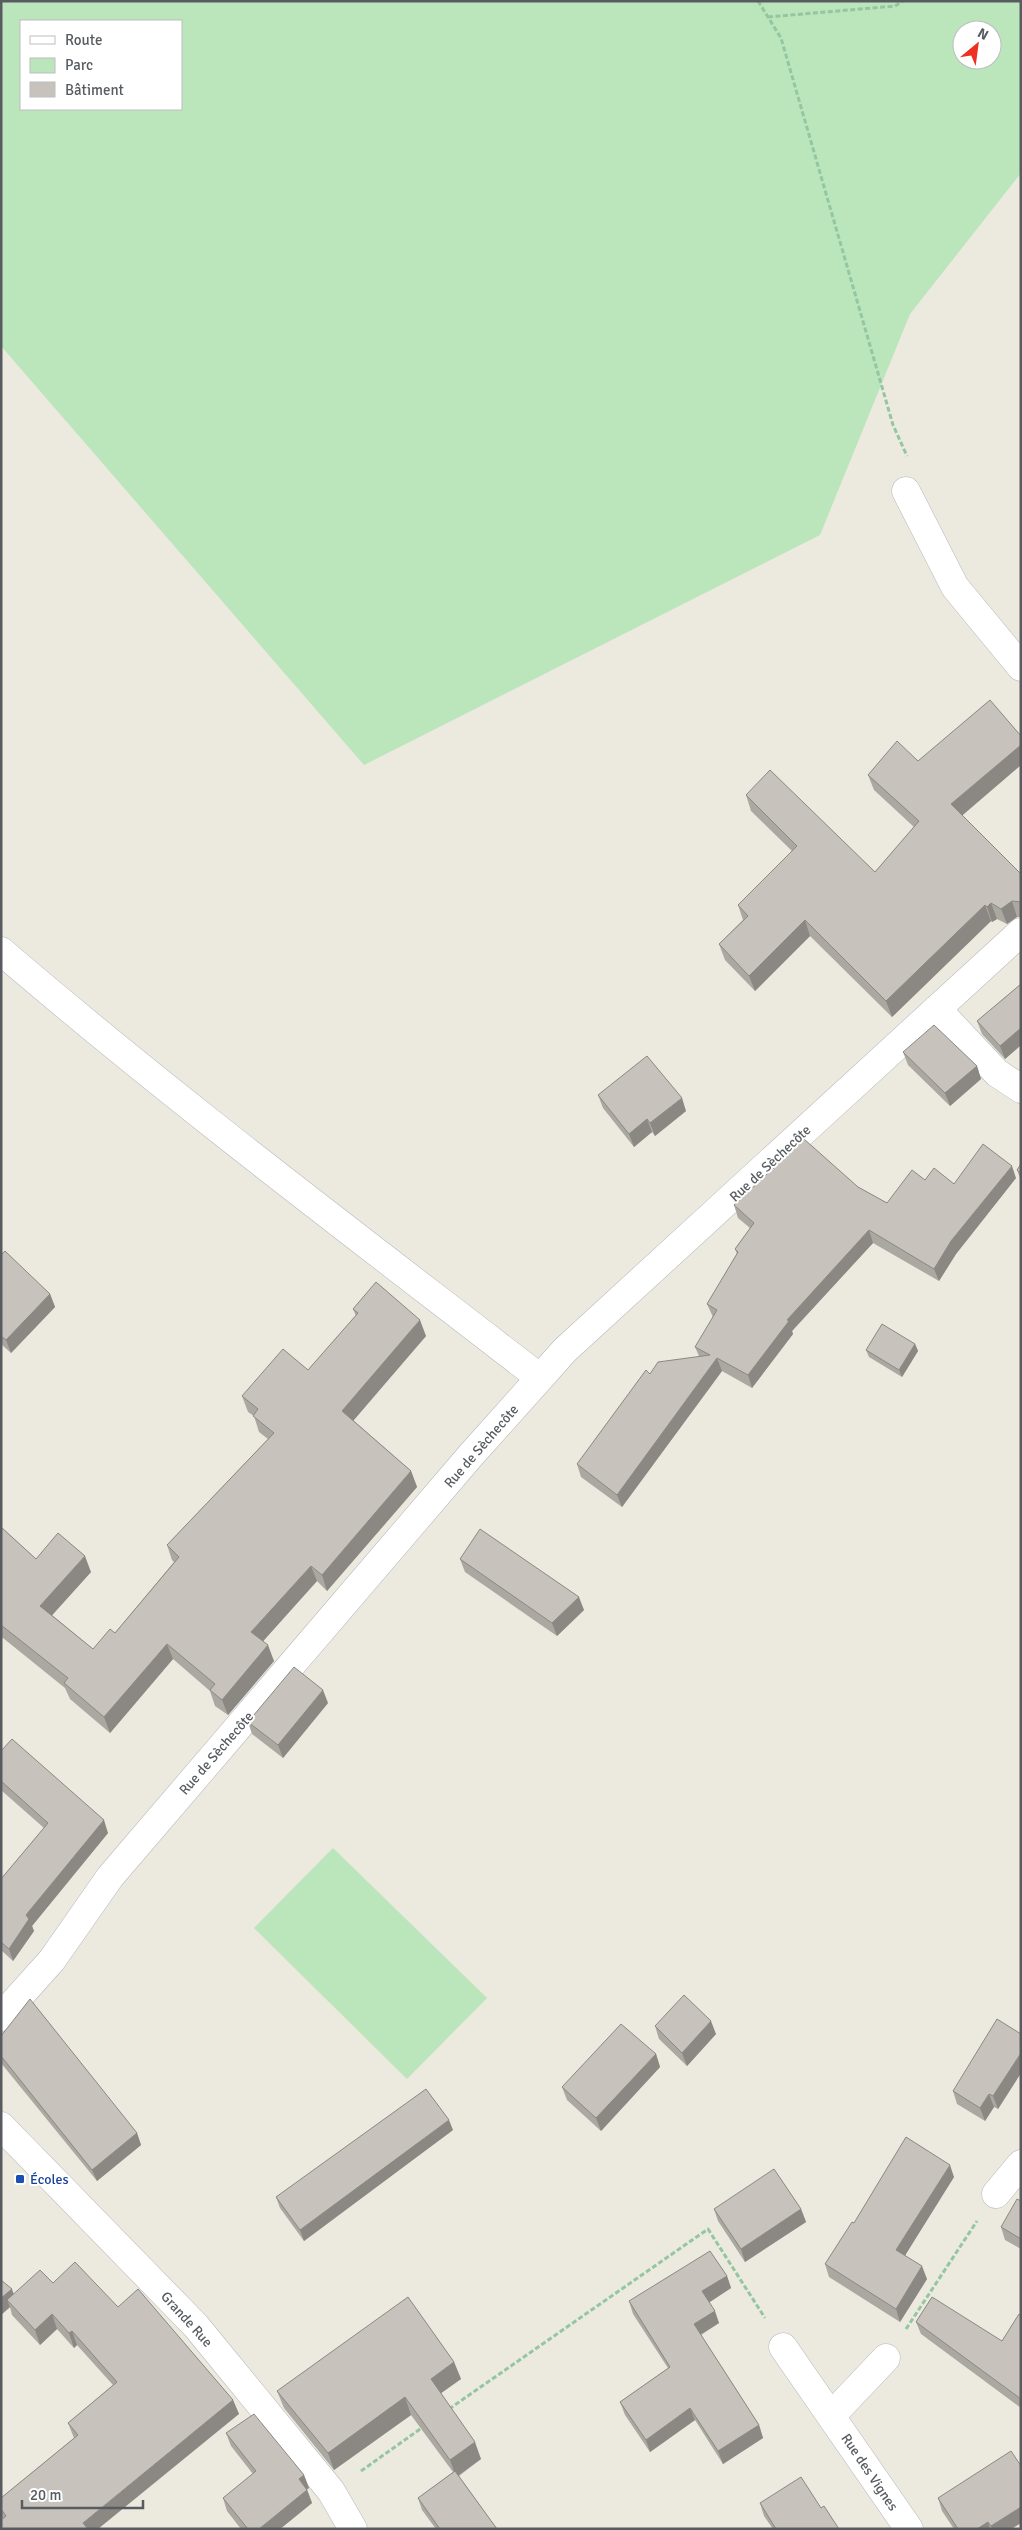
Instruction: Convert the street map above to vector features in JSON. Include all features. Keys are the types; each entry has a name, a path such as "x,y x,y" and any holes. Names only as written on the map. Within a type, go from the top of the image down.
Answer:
{"street":[{"path":"906,491 955,587 1021,667"},
{"name":"Rue de Sèchecôte","path":"1,2017 52,1960 110,1877 471,1455 565,1350 1021,932"},
{"path":"1,951 73,1013 256,1159 540,1378"},
{"path":"937,1009 998,1073 1021,1089"},
{"name":"Grande Rue","path":"1,2126 196,2326 331,2491 353,2529"},
{"path":"996,2194 1021,2164"},
{"name":"Rue des Vignes","path":"783,2347 832,2415 909,2529"},
{"path":"832,2415 886,2358"}],"path":[{"path":"758,1 781,38 893,425 908,460"},
{"path":"768,17 895,6 903,1"},
{"path":"886,2358 996,2194"},
{"path":"446,2411 708,2229 783,2347"},
{"path":"331,2491 430,2422"}],"green space":[{"path":"1,1 1021,1 1021,173 910,314 820,535 364,765 1,346"},
{"path":"333,1848 487,1998 407,2079 254,1928"}],"building":[{"path":"990,700 1021,736 1021,745 951,804 1021,874 1021,902 1012,901 1001,909 991,903 987,907 985,905 886,1001 805,920 749,976 719,944 748,916 738,905 797,846 746,795 770,770 875,872 919,821 868,775 897,741 918,761"},
{"path":"1021,984 1021,1028 1000,1046 977,1021"},
{"path":"934,1025 977,1066 945,1093 903,1052"},
{"path":"647,1056 682,1098 650,1123 647,1119 629,1134 598,1095"},
{"path":"804,1139 858,1187 887,1203 912,1170 925,1180 934,1168 954,1184 983,1144 1012,1166 951,1241 934,1269 869,1230 787,1320 789,1321 748,1375 717,1358 617,1495 577,1464 646,1370 650,1374 658,1362 710,1355 695,1347 717,1310 707,1304 738,1252 735,1249 754,1223 734,1205"},
{"path":"1021,1164 1021,1173 1017,1170"},
{"path":"5,1251 50,1294 6,1340 1,1336 1,1255"},
{"path":"376,1282 420,1320 342,1411 411,1471 322,1575 311,1566 251,1632 268,1645 222,1700 210,1690 215,1684 167,1644 104,1717 64,1683 68,1678 1,1625 1,1527 36,1559 58,1533 85,1556 40,1606 93,1649 110,1629 115,1633 179,1557 167,1545 274,1433 253,1416 258,1409 242,1396 283,1349 308,1370 358,1313 353,1309"},
{"path":"882,1324 915,1344 899,1370 866,1350"},
{"path":"480,1529 579,1597 552,1623 460,1559"},
{"path":"294,1667 323,1690 278,1745 248,1722"},
{"path":"12,1739 104,1820 26,1915 29,1919 9,1949 1,1942 1,1879 48,1823 1,1781 1,1751"},
{"path":"684,1995 711,2021 682,2053 655,2026"},
{"path":"30,1999 137,2133 92,2170 1,2056 1,2036"},
{"path":"997,2019 1021,2034 1021,2053 993,2096 989,2094 980,2108 953,2091"},
{"path":"621,2024 656,2054 596,2118 562,2087"},
{"path":"426,2089 449,2120 300,2230 276,2197"},
{"path":"906,2137 950,2165 896,2250 922,2266 896,2309 825,2264 852,2222 854,2223"},
{"path":"774,2169 801,2209 741,2249 714,2209"},
{"path":"1017,2199 1021,2201 1021,2239 1001,2227"},
{"path":"710,2251 727,2276 702,2291 715,2311 694,2324 759,2425 718,2451 690,2408 646,2440 620,2402 670,2367 629,2301"},
{"path":"75,2262 118,2307 138,2289 233,2400 83,2523 88,2529 1,2529 1,2520 6,2516 1,2509 1,2498 78,2435 68,2423 117,2382 72,2331 69,2333 52,2314 35,2330 7,2300 40,2270 53,2283"},
{"path":"1,2280 12,2289 1,2298"},
{"path":"408,2297 454,2362 431,2379 475,2442 450,2460 405,2397 328,2453 277,2391"},
{"path":"932,2297 1002,2341 1019,2314 1021,2316 1021,2399 916,2322"},
{"path":"254,2414 304,2475 299,2479 307,2490 259,2529 248,2529 223,2498 256,2471 226,2433"},
{"path":"1011,2451 1021,2466 1021,2507 991,2526 988,2522 977,2529 958,2529 938,2498"},
{"path":"455,2471 497,2529 440,2529 418,2498"},
{"path":"801,2477 821,2508 824,2506 839,2529 776,2529 760,2503"}],"place":[{"name":"Écoles","path":"20,2179"}]}
